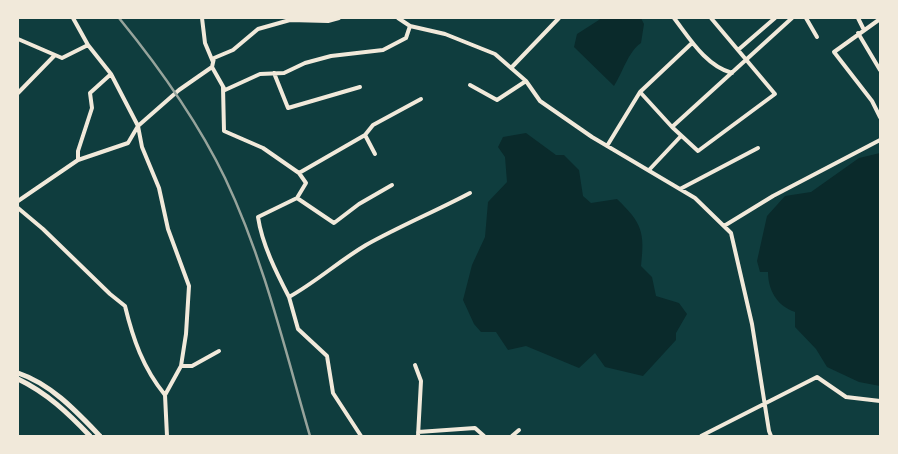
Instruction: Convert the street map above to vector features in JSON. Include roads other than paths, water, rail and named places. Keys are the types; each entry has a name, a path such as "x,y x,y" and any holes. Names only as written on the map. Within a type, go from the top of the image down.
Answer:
{"street":[{"path":"73,18 88,45 111,74 138,126 142,147 159,188 168,229 189,286 186,334 181,366 165,395 167,436"},
{"path":"202,18 205,43 222,87 224,131 263,148 299,174 306,183 297,198 258,217 260,227 276,271 289,297 298,329 327,356 333,393 361,436"},
{"path":"18,201 78,160 128,143 138,126 212,65 214,58 233,50 258,29 292,19 328,21 339,18"},
{"path":"398,18 410,26 445,34 495,54 526,81 540,101 607,146 696,198 731,233 743,282 770,436"},
{"path":"511,68 559,18"},
{"path":"674,18 692,43 718,69 732,73"},
{"path":"640,92 672,127 698,151 775,94 711,18"},
{"path":"738,50 775,18"},
{"path":"672,127 792,18"},
{"path":"806,18 817,37"},
{"path":"858,18 864,30"},
{"path":"880,19 834,52 872,101 880,117"},
{"path":"222,87 225,90 260,74 284,73 305,62 330,56 383,50 406,38 410,26"},
{"path":"858,34 880,70"},
{"path":"18,39 62,58 88,45"},
{"path":"607,146 640,92 692,43"},
{"path":"18,93 55,55"},
{"path":"78,160 78,150 92,108 90,93 111,74"},
{"path":"274,74 288,108 360,87"},
{"path":"470,85 497,100 526,81"},
{"path":"299,174 365,135 373,125 421,99"},
{"path":"365,135 375,154"},
{"path":"649,170 681,136"},
{"path":"724,226 773,196 880,140"},
{"path":"680,189 758,148"},
{"path":"297,198 334,223 359,204 392,185"},
{"path":"289,297 311,285 341,260 367,244 470,193"},
{"path":"18,208 125,306 132,337 152,378 165,395"},
{"path":"181,366 192,366 219,351"},
{"path":"415,365 421,381 418,434 475,428 484,436"},
{"path":"18,372 40,383 56,395 100,436"},
{"path":"701,436 817,377 846,397 880,402"},
{"path":"18,379 36,388 52,400 90,436"},
{"path":"512,436 519,430"}],"water":[{"path":"602,18 641,18 644,24 641,43 629,57 614,86 574,47 577,34"},
{"path":"526,133 556,155 564,155 579,170 583,196 591,203 617,199 625,207 640,229 642,236 641,266 652,277 656,296 679,303 687,314 676,333 676,340 643,376 605,367 595,353 579,368 526,346 508,350 496,332 481,332 474,324 463,300 472,265 485,237 488,202 507,182 505,157 498,147 503,137"},
{"path":"880,153 880,386 859,382 827,367 816,349 795,327 795,312 783,306 775,296 768,279 768,272 760,272 757,261 767,216 785,196 811,192 859,158"}],"railway":[{"path":"119,18 190,115 225,178 239,209 262,273 310,436"}]}
